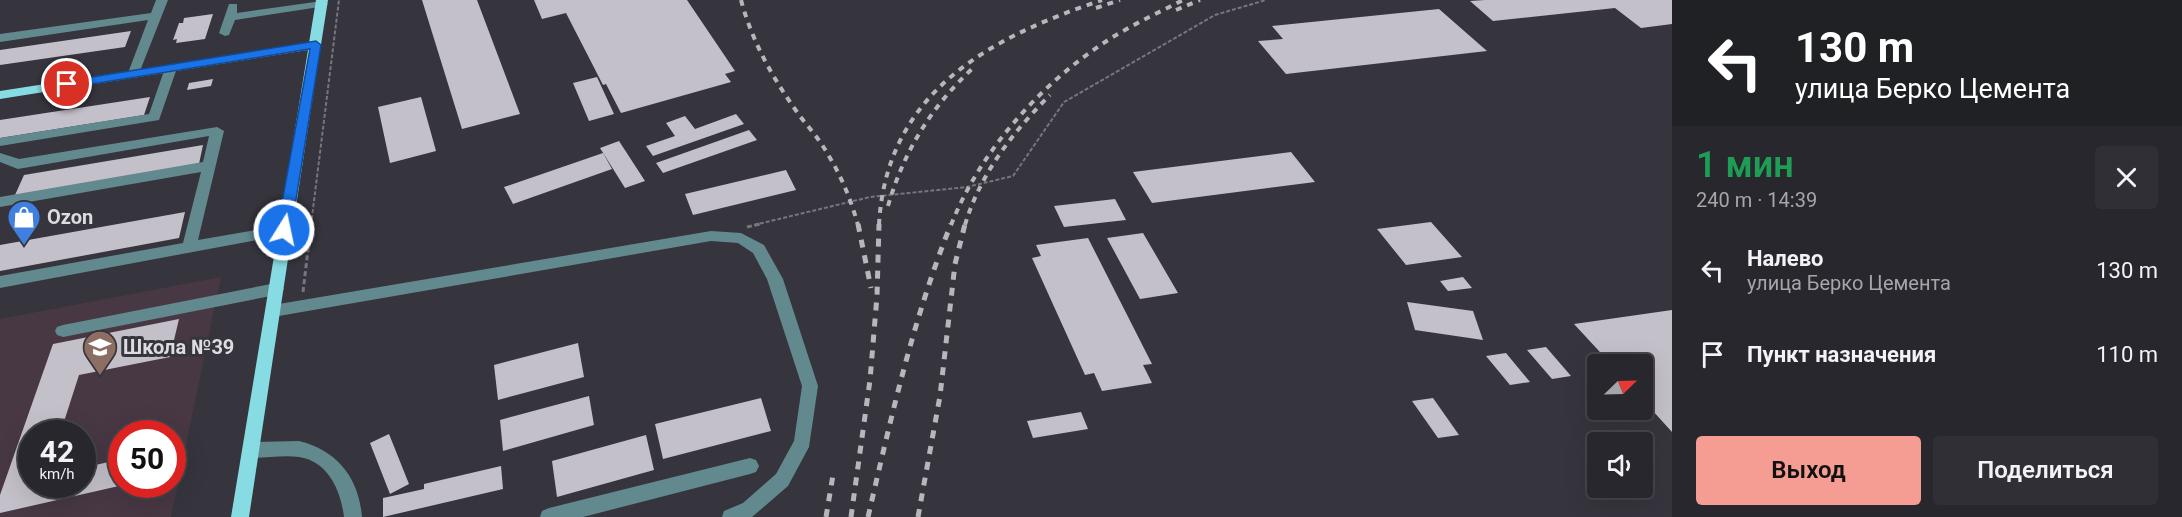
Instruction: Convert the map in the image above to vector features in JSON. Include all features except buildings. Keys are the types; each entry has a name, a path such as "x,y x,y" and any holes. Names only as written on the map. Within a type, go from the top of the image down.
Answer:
{"main road":[{"path":"240,517 322,2"},
{"path":"0,95 316,45"}],"street":[{"path":"134,73 162,0"},
{"path":"225,33 231,11 322,2"},
{"path":"0,38 156,16"},
{"path":"0,142 154,117 171,68"},
{"path":"0,157 18,164 217,132 189,247"},
{"path":"0,202 208,166"},
{"path":"0,282 284,230"},
{"path":"273,310 711,236 741,238 759,249 775,279 810,386 803,442 782,480 750,509 731,517"},
{"path":"63,331 276,289"},
{"path":"251,450 301,449 328,461 346,484 353,506 353,517"},
{"path":"549,517 750,466"}],"path":[{"path":"301,306 339,0"},
{"path":"746,228 870,197 967,187 1013,177 1064,102 1215,15 1266,0"}],"shaded area":[{"name":"Школа №39","path":"221,277 186,445 186,420 108,420 108,498 175,498 171,517 0,517 0,319"}],"railway":[{"path":"741,0 751,30 771,72 832,161 845,188 858,225"},
{"path":"879,225 886,179 901,139 923,105 951,77 984,53 1020,32 1102,0"},
{"path":"1096,8 1120,0"},
{"path":"951,225 963,198 994,147 1033,101 1078,61 1102,44 1131,26 1183,0"},
{"path":"1176,10 1200,0"},
{"path":"888,206 902,167 921,131 944,98 973,68"},
{"path":"965,225 979,188 999,155 1050,95"},
{"path":"858,224 871,288"},
{"path":"851,517 870,380 877,296 879,224"},
{"path":"868,517 914,332 951,224"},
{"path":"918,517 940,396 955,264 965,224"},
{"path":"826,517 833,475"}],"place":[{"name":"Ozon","path":"24,246"},
{"name":"Школа №39","path":"100,376"}],"route":[{"path":"67,84 316,45 284,230"}]}
